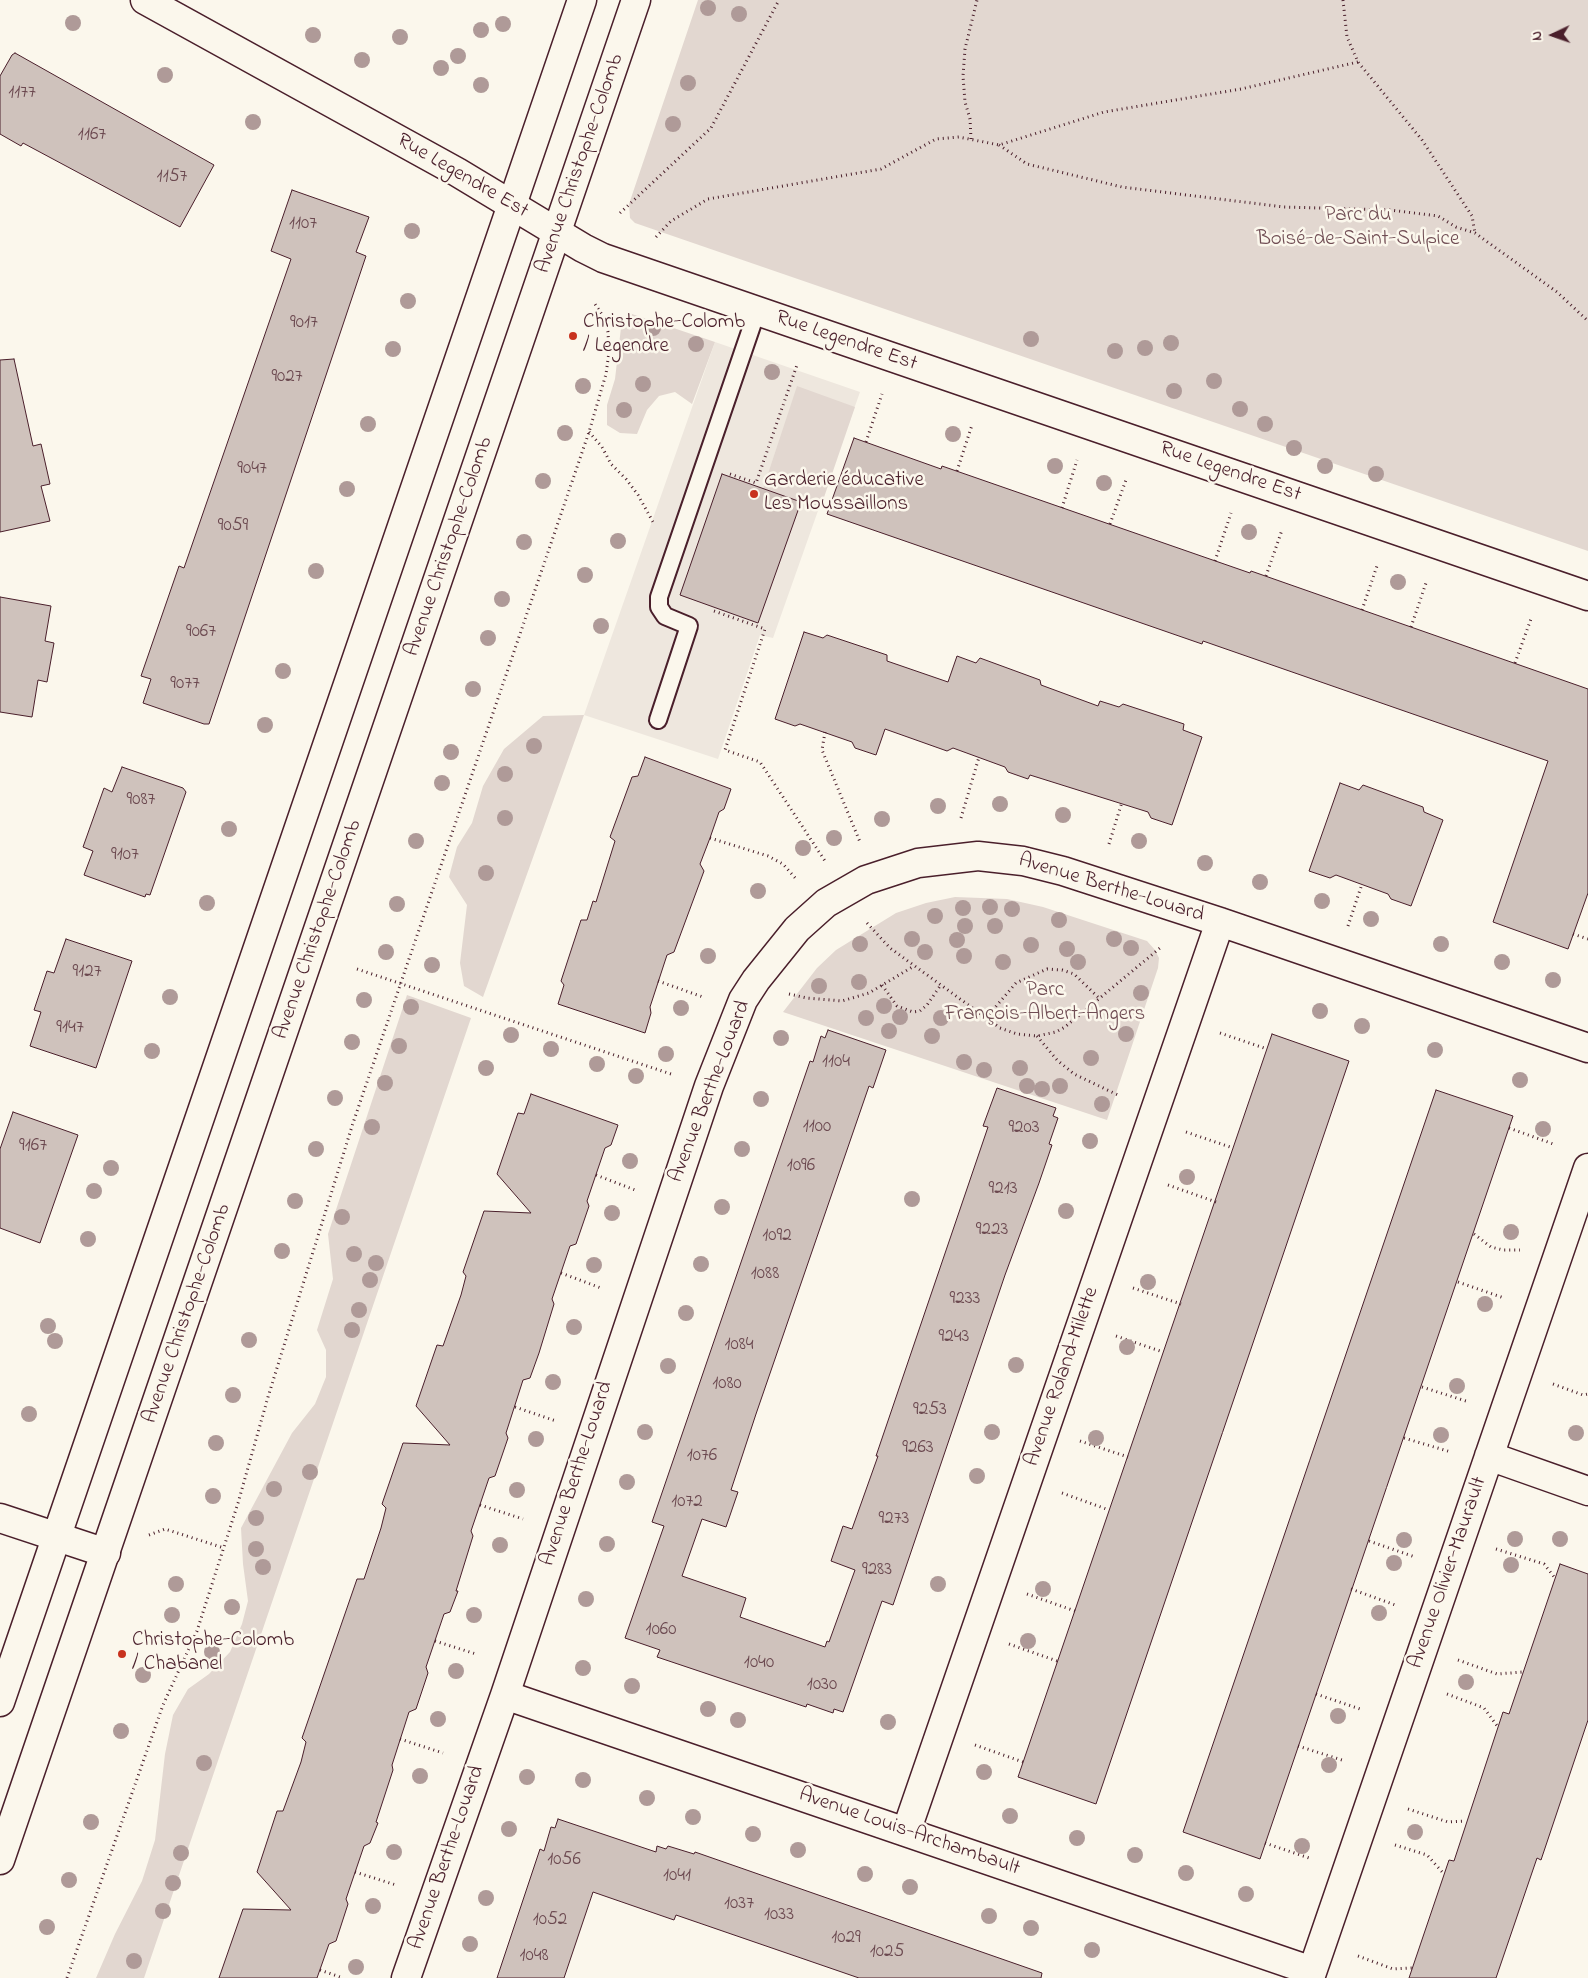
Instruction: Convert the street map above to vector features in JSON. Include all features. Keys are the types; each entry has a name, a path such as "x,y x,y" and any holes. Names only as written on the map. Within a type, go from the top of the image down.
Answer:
{"street":[{"name":"Rue Legendre Est","path":"145,0 457,172 557,233 603,258 1588,596"},
{"path":"0,1702 582,0"},
{"name":"Avenue Christophe-Colomb","path":"0,1860 636,0"},
{"name":"Avenue Berthe-Louard","path":"406,1978 505,1695 712,1078 743,1000 770,961 797,929 826,903 866,880 918,863 978,856 1041,864 1220,922 1588,1048"},
{"name":"Avenue Roland-Milette","path":"906,1832 1220,922"},
{"name":"Avenue Olivier-Maurault","path":"1311,1975 1588,1168"},
{"path":"1489,1456 1588,1491"},
{"path":"0,1518 106,1553"},
{"name":"Avenue Louis-Archambault","path":"505,1695 906,1832 1311,1975"}],"lane":[{"path":"658,720 688,626 665,616 659,607 659,597 756,311"}],"path":[{"path":"620,213 711,128 779,0"},
{"path":"971,139 970,119 965,102 964,67 965,49 977,0"},
{"path":"1343,0 1347,37 1358,62 1422,140 1472,216 1475,233"},
{"path":"999,144 1104,112 1241,89 1358,62"},
{"path":"656,237 671,221 708,199 881,169 936,139 971,139 999,144 1027,164 1122,187 1284,207 1420,213 1438,216 1456,227 1475,233 1557,292 1588,321"},
{"path":"67,1978 148,1748 196,1631 224,1548 353,1123 588,432 606,374 610,352 608,332 603,316 593,301"},
{"path":"725,472 756,484 797,365"},
{"path":"866,442 882,394"},
{"path":"957,471 972,425"},
{"path":"588,432 602,447 611,464 626,478 638,495 672,560"},
{"path":"1062,508 1077,460"},
{"path":"1110,524 1127,477"},
{"path":"1215,561 1231,513"},
{"path":"1266,576 1282,530"},
{"path":"1362,610 1378,563"},
{"path":"1411,627 1428,580"},
{"path":"704,608 765,629 725,750 760,762 825,860"},
{"path":"1515,663 1532,616"},
{"path":"826,732 822,750 860,842"},
{"path":"961,818 979,757"},
{"path":"1109,844 1122,802"},
{"path":"710,838 768,856 783,864 797,880"},
{"path":"1348,926 1362,884"},
{"path":"866,923 890,948 1000,1028 1017,1034 1037,1036 1056,1032 1065,1027 1160,948"},
{"path":"1574,934 1588,939"},
{"path":"789,994 807,998 842,1001 869,993 914,966"},
{"path":"357,968 674,1075"},
{"path":"986,1018 1016,983 1047,970 1062,970 1074,974 1100,999"},
{"path":"1039,972 1040,977"},
{"path":"658,982 703,997"},
{"path":"882,985 897,1006 913,1012 920,1011 927,1005 940,986"},
{"path":"1220,1033 1267,1049"},
{"path":"1037,1036 1056,1060 1074,1074 1120,1096"},
{"path":"1509,1128 1556,1144"},
{"path":"1186,1132 1233,1148"},
{"path":"596,1175 635,1190"},
{"path":"1168,1185 1216,1202"},
{"path":"1474,1234 1492,1247 1503,1250 1520,1250"},
{"path":"561,1273 601,1288"},
{"path":"1458,1282 1504,1298"},
{"path":"1132,1288 1181,1304"},
{"path":"1116,1336 1163,1352"},
{"path":"1553,1384 1583,1395 1588,1394"},
{"path":"1422,1387 1469,1402"},
{"path":"515,1407 556,1421"},
{"path":"1404,1438 1451,1452"},
{"path":"1080,1441 1128,1457"},
{"path":"1062,1493 1109,1510"},
{"path":"480,1505 523,1519"},
{"path":"165,1529 224,1548"},
{"path":"1369,1541 1415,1557"},
{"path":"1496,1549 1544,1564 1555,1578"},
{"path":"1351,1589 1398,1606"},
{"path":"1027,1594 1075,1611"},
{"path":"435,1641 476,1654"},
{"path":"1009,1644 1057,1661"},
{"path":"1458,1660 1497,1674 1523,1672"},
{"path":"1316,1694 1363,1710"},
{"path":"1447,1694 1484,1708 1498,1727"},
{"path":"400,1739 443,1753"},
{"path":"975,1745 1023,1762"},
{"path":"1298,1746 1346,1761"},
{"path":"1408,1809 1448,1822 1466,1821"},
{"path":"1265,1843 1312,1859"},
{"path":"1396,1845 1427,1855 1444,1874"},
{"path":"355,1872 396,1885"},
{"path":"1358,1956 1393,1969 1412,1968"},
{"path":"320,1970 343,1978"}],"shaded area":[{"path":"715,342 860,392 773,638 760,635 718,759 584,715"}],"green space":[{"name":"Parc du Boisé-de-Saint-Sulpice","path":"698,0 1588,0 1588,551 635,223 630,218 629,204"},
{"path":"629,313 715,342 692,404 675,392 659,396 647,410 637,434 620,433 607,425 607,405 615,379 622,319"},
{"path":"797,386 855,407 820,509 763,489"},
{"path":"584,715 483,997 464,986 460,963 467,905 449,877 457,847 472,823 483,786 504,749 543,716"},
{"name":"Parc François-Albert-Angers","path":"955,897 1007,899 1043,907 1147,941 1155,950 1159,958 1158,968 1107,1120 783,1012 817,968 836,950 896,913 926,903"},
{"path":"407,995 471,1018 144,1978 96,1978 115,1934 142,1881 155,1840 165,1754 173,1715 188,1689 209,1674 230,1652 242,1624 248,1601 241,1528 292,1433 315,1404 326,1377 326,1350 317,1330 333,1279 328,1234"}],"building":[{"path":"15,53 214,165 180,227 23,143 21,146 0,134 0,76"},
{"path":"292,190 369,217 356,252 366,256 209,724 204,724 143,703 151,679 141,676 179,566 184,568 291,259 271,251"},
{"path":"14,359 33,446 41,444 50,484 41,486 50,521 0,532 0,360"},
{"path":"854,438 941,469 942,466 1250,573 1251,571 1588,689 1588,893 1568,949 1493,922 1548,761 1203,641 1202,644 827,514"},
{"path":"722,474 801,502 758,623 680,595"},
{"path":"0,597 51,606 45,641 54,643 47,682 38,680 32,717 0,712"},
{"path":"804,632 823,638 827,635 887,655 887,661 948,682 957,656 976,663 980,658 1040,680 1041,685 1098,706 1100,701 1119,707 1123,704 1184,724 1183,730 1202,737 1172,825 1151,818 1148,812 1030,775 1028,779 1008,772 1005,767 953,748 947,751 885,729 876,755 855,748 852,742 800,724 795,726 775,719"},
{"path":"645,757 731,789 724,809 719,812 700,864 704,871 674,952 667,955 650,1007 651,1013 645,1033 558,1004 564,985 561,981 581,920 587,920 593,901 596,902 615,841 610,837 632,777 638,776"},
{"path":"122,767 183,788 186,792 150,895 146,894 145,897 84,875 93,851 83,847 104,788 112,792"},
{"path":"1340,783 1359,790 1363,785 1423,807 1424,812 1443,820 1411,906 1391,899 1388,894 1336,875 1330,878 1309,871"},
{"path":"66,939 132,961 96,1068 30,1046 41,1012 34,1010 47,971 54,973"},
{"path":"828,1030 886,1050 873,1088 869,1086 756,1414 731,1490 738,1492 726,1527 702,1519 682,1576 746,1598 740,1617 825,1647 827,1641 829,1642 855,1570 831,1561 843,1526 852,1529 878,1456 876,1456 988,1127 983,1126 997,1088 1056,1108 1053,1116 1058,1118 1049,1144 1052,1145 1005,1275 893,1605 882,1601 843,1712 834,1709 833,1713 807,1704 806,1707 657,1657 660,1650 625,1638 664,1526 652,1522 810,1061 813,1062 821,1036 825,1038"},
{"path":"1272,1034 1349,1061 1096,1804 1018,1777"},
{"path":"1436,1090 1513,1116 1260,1859 1183,1832"},
{"path":"531,1094 618,1125 611,1145 605,1148 587,1201 589,1206 576,1244 570,1246 552,1299 554,1304 530,1378 523,1380 506,1433 508,1438 495,1476 489,1478 471,1531 473,1536 456,1591 458,1591 450,1612 444,1614 426,1667 428,1673 416,1709 409,1712 376,1822 378,1823 370,1843 364,1846 346,1899 348,1904 336,1941 329,1944 317,1978 219,1978 243,1909 291,1910 257,1872 277,1811 283,1811 301,1762 306,1742 302,1738 357,1579 364,1579 386,1508 382,1504 403,1443 450,1445 416,1406 437,1345 443,1346 461,1295 466,1276 463,1272 484,1211 531,1213 497,1174 518,1113 524,1114"},
{"path":"13,1112 78,1135 40,1243 0,1228 0,1149"},
{"path":"1560,1564 1588,1574 1588,1720 1541,1860 1537,1858 1496,1978 1409,1978 1449,1860 1454,1861 1503,1712 1509,1714"},
{"path":"558,1819 656,1852 657,1846 666,1849 668,1846 694,1854 695,1852 1042,1973 1041,1978 859,1978 676,1915 674,1920 593,1892 564,1978 497,1978 540,1849 544,1851 551,1827 555,1828"}],"place":[{"name":"Christophe-Colomb / Legendre","path":"573,336"},
{"name":"Garderie éducative Les Moussaillons","path":"754,494"},
{"name":"Christophe-Colomb / Chabanel","path":"122,1654"}]}
